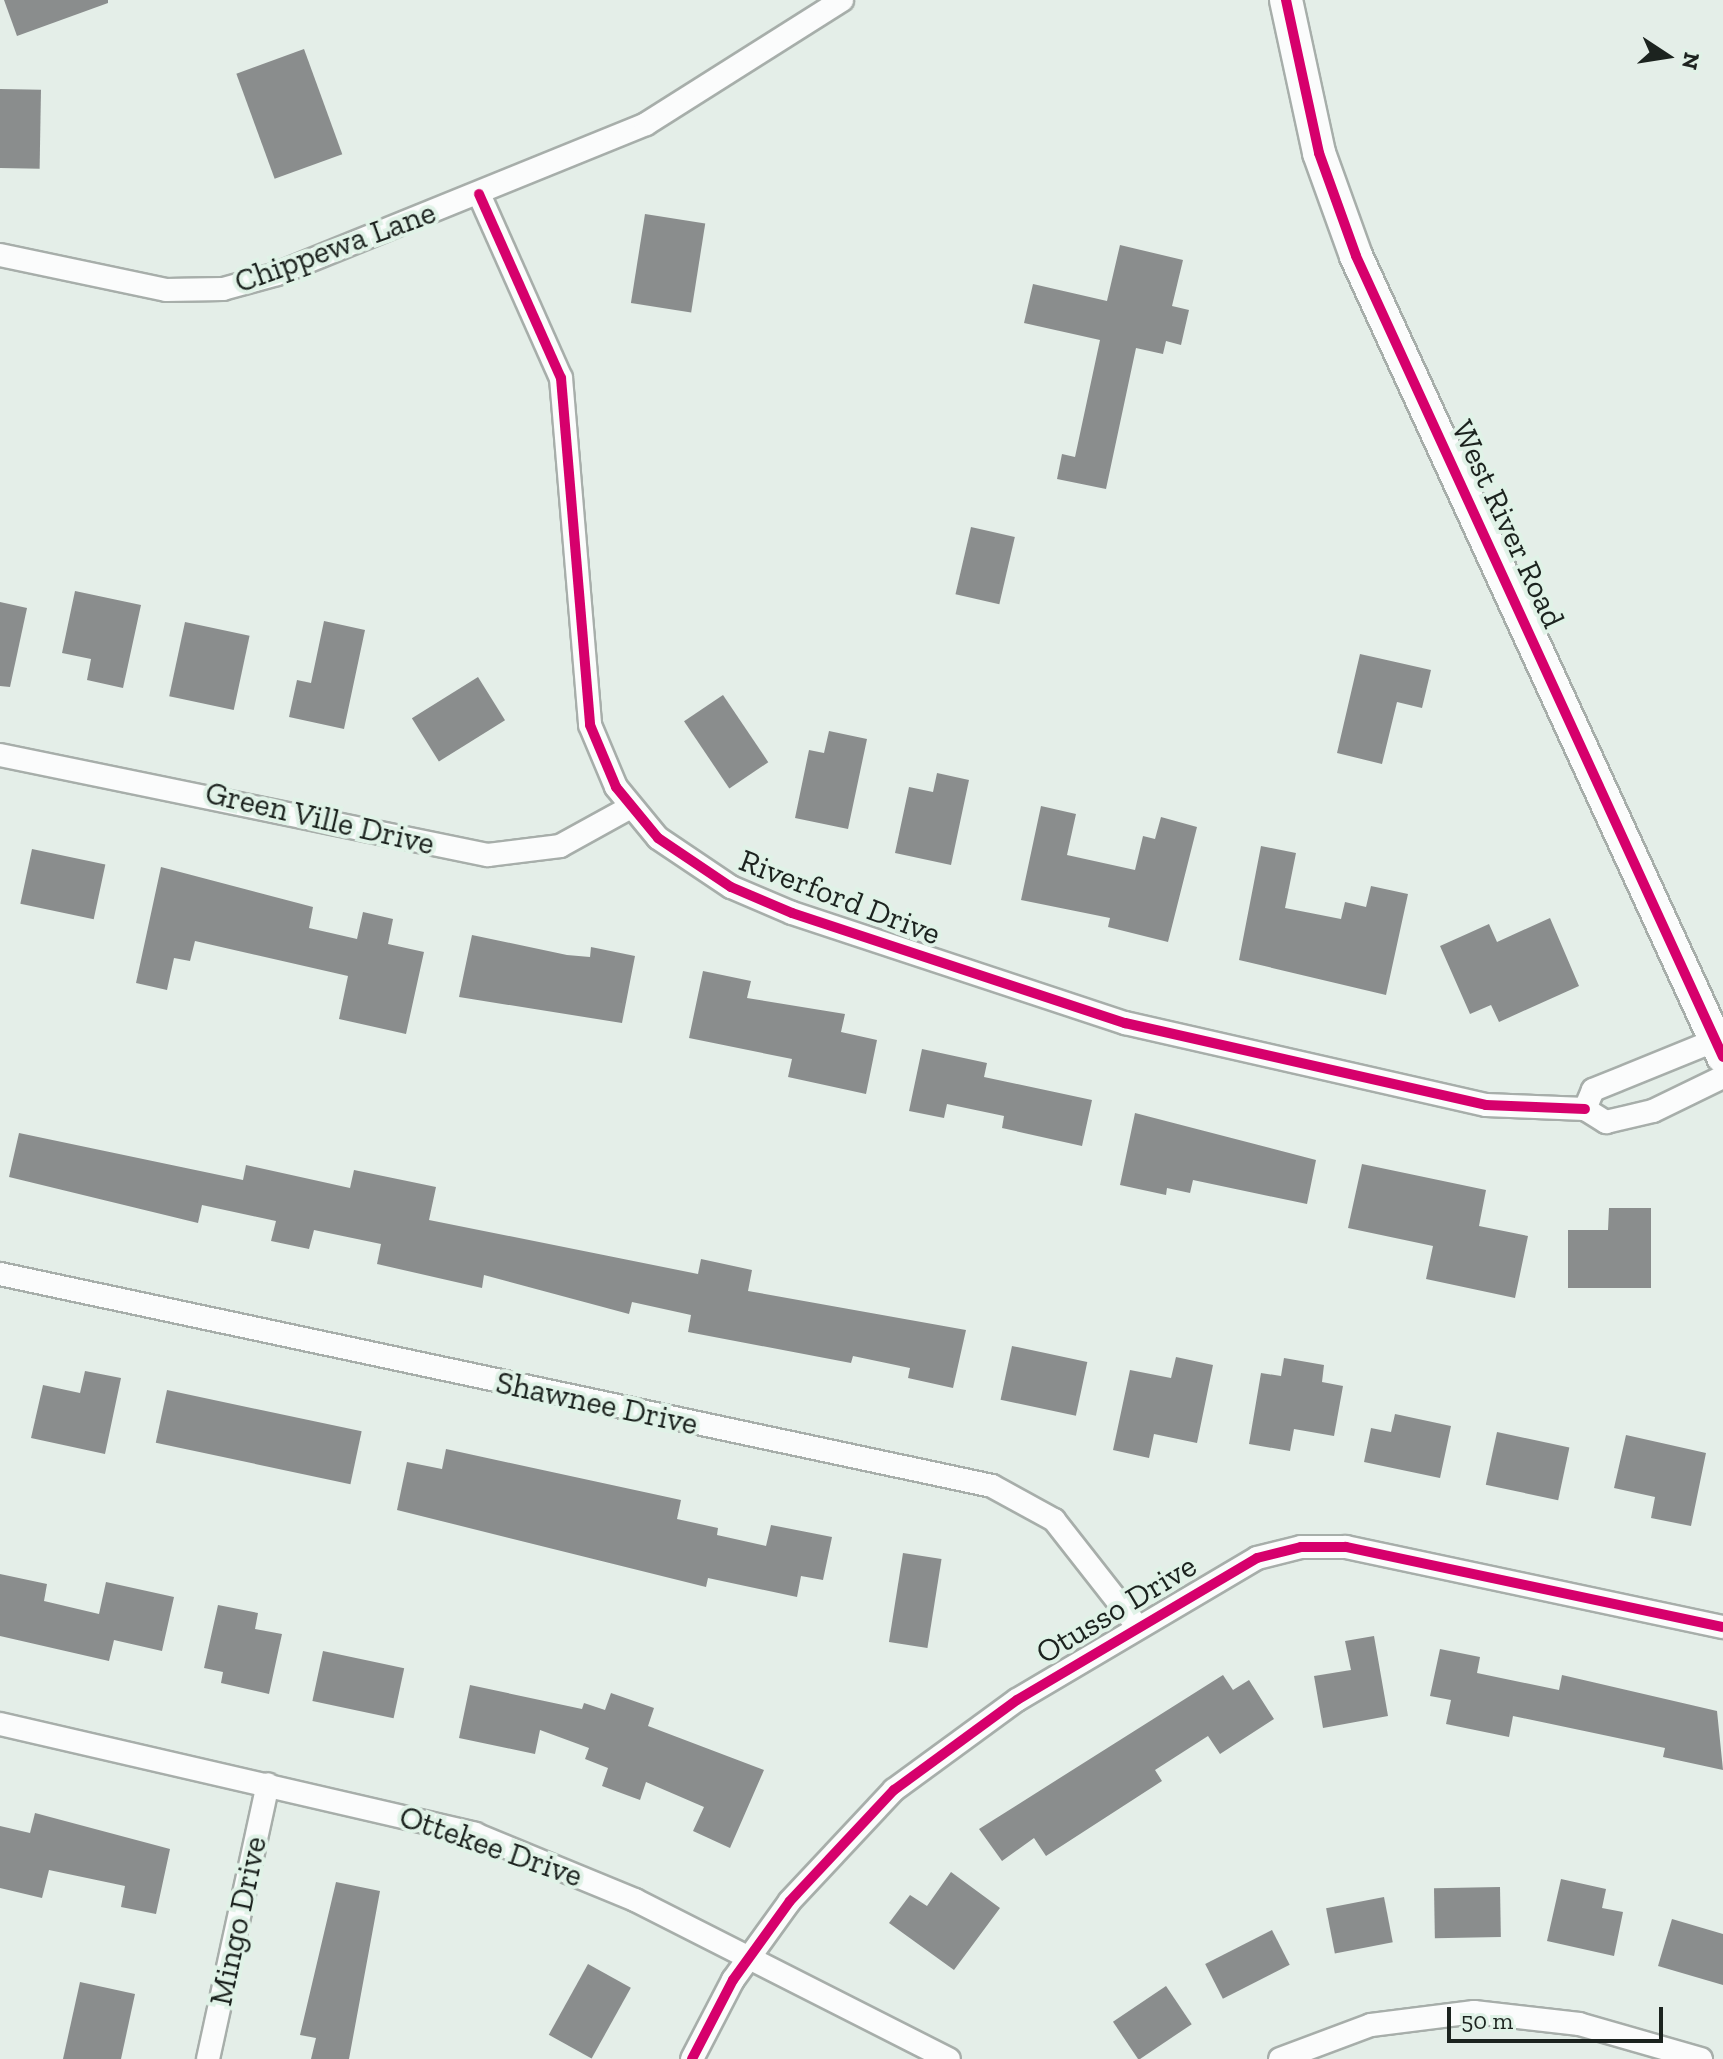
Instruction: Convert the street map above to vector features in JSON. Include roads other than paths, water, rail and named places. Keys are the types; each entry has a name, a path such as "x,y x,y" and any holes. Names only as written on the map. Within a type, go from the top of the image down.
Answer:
{"main road":[{"name":"West River Road","path":"1286,0 1319,153 1356,256 1720,1048"}],"street":[{"name":"Chippewa Lane","path":"0,255 166,290 223,289 479,194 646,124 842,0"},
{"name":"Riverford Drive","path":"479,194 561,378 581,681 606,767 631,807 658,838 731,887 1093,1013 1230,1051 1486,1105 1585,1109 1606,1122 1653,1111 1723,1077"},
{"name":"Green Ville Drive","path":"0,755 488,855 560,846 631,807"},
{"path":"1585,1109 1593,1090 1720,1048"},
{"name":"Shawnee Drive","path":"0,1274 992,1486 1054,1520 1138,1627"},
{"name":"Otusso Drive","path":"692,2059 749,1956 832,1851 894,1790 1017,1700 1257,1558 1324,1546 1723,1627"},
{"name":"Ottekee Drive","path":"0,1724 475,1834 556,1864 749,1956 949,2059"},
{"name":"Mingo Drive","path":"208,2059 268,1784"},
{"path":"1280,2059 1371,2025 1474,2012 1579,2024 1701,2059"}]}
